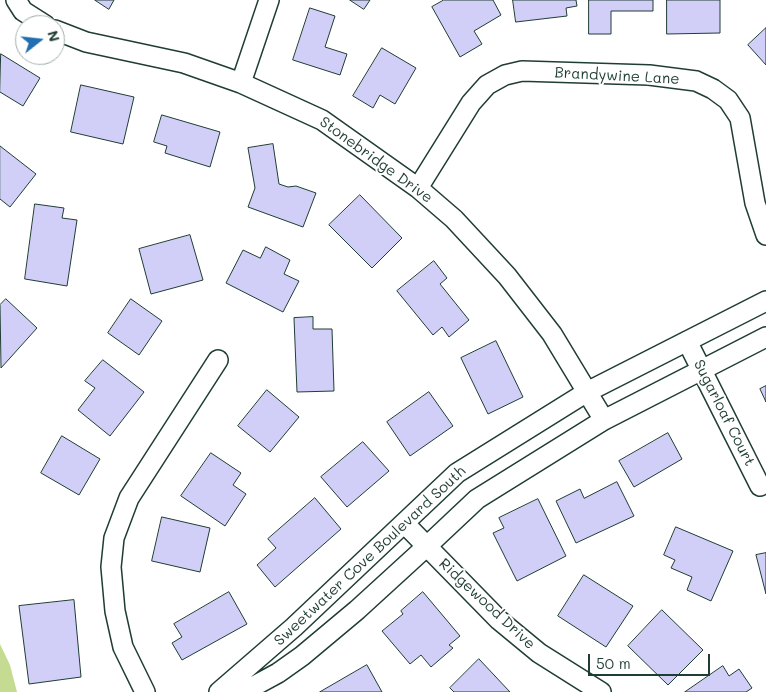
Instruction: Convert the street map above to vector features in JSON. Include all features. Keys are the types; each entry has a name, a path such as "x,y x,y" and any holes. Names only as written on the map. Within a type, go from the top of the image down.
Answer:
{"street":[{"path":"16,0 23,11 29,15"},
{"path":"241,83 269,0"},
{"name":"Stonebridge Drive","path":"65,34 86,42 184,63 241,83 322,120 418,188 454,219 507,276 552,334 604,420"},
{"name":"Brandywine Lane","path":"418,188 471,103 487,85 505,75 522,71 649,75 696,82 714,89 728,100 740,118 754,203 766,235"},
{"name":"Sweetwater Cove Boulevard South","path":"219,692 294,627 457,473 587,392 766,301"},
{"name":"Sweetwater Cove Boulevard South","path":"244,692 278,673 302,656 357,610 477,498 604,420 766,337"},
{"name":"Sugarloaf Court","path":"687,341 760,486"},
{"path":"145,692 123,647 115,611 112,567 114,538 129,498 218,360"},
{"name":"Ridgewood Drive","path":"405,524 506,626 539,653 601,692"}],"green space":[{"path":"0,644 10,665 17,692 0,692"}],"building":[{"path":"95,0 114,0 109,9"},
{"path":"350,0 370,0 364,9"},
{"path":"444,0 493,0 501,15 474,31 482,44 460,57 432,7"},
{"path":"513,0 576,0 577,6 566,8 567,16 516,22"},
{"path":"589,0 653,0 653,11 611,11 611,34 589,34"},
{"path":"667,0 720,0 720,33 667,34"},
{"path":"310,8 335,16 325,47 347,54 340,75 293,60"},
{"path":"766,28 766,65 748,45"},
{"path":"382,48 416,68 395,104 380,95 373,108 353,96"},
{"path":"1,54 15,63 15,65 19,65 40,78 23,106 0,92"},
{"path":"81,85 134,97 123,144 71,132"},
{"path":"162,115 220,132 210,167 165,153 167,146 154,142"},
{"path":"273,144 279,184 288,187 296,186 316,193 303,227 248,207 255,188 248,148"},
{"path":"0,146 36,174 10,207 0,199"},
{"path":"360,195 402,238 372,268 329,225"},
{"path":"35,204 64,208 62,218 77,220 67,286 25,279"},
{"path":"190,235 203,280 151,294 139,249"},
{"path":"266,247 290,260 284,274 299,281 283,312 226,283 243,250 260,258"},
{"path":"434,261 447,278 440,284 469,320 449,337 442,327 433,335 397,291"},
{"path":"6,299 37,328 1,368 0,305"},
{"path":"131,299 162,321 139,355 108,333"},
{"path":"313,317 313,329 332,329 334,391 297,392 294,318"},
{"path":"496,341 523,397 488,414 461,358"},
{"path":"103,360 144,392 110,436 78,410 95,388 85,381"},
{"path":"766,386 766,402 760,389"},
{"path":"267,390 299,417 270,452 238,426"},
{"path":"429,392 453,426 410,456 387,422"},
{"path":"668,433 682,459 634,487 619,461"},
{"path":"62,436 100,459 79,495 41,473"},
{"path":"363,442 389,471 347,507 321,477"},
{"path":"211,453 241,473 233,485 246,494 225,526 181,496"},
{"path":"617,482 634,516 576,543 556,501 580,489 584,498"},
{"path":"315,498 341,529 275,587 257,565 276,548 268,539"},
{"path":"538,499 566,556 517,581 493,533 504,528 499,518"},
{"path":"162,517 210,528 200,572 152,561"},
{"path":"676,527 733,551 711,601 687,590 692,577 671,568 675,560 664,555"},
{"path":"766,553 766,594 756,555"},
{"path":"584,575 633,606 606,647 558,616"},
{"path":"229,592 247,624 182,660 172,643 182,637 174,624"},
{"path":"423,592 460,636 449,645 453,648 431,667 421,655 410,664 382,631 403,614 401,611"},
{"path":"74,600 81,677 29,684 19,606"},
{"path":"662,610 703,650 668,685 628,646"},
{"path":"479,659 510,692 454,692 450,688"},
{"path":"367,665 382,692 320,692"},
{"path":"723,666 729,676 739,669 752,688 746,692 685,692"}]}
